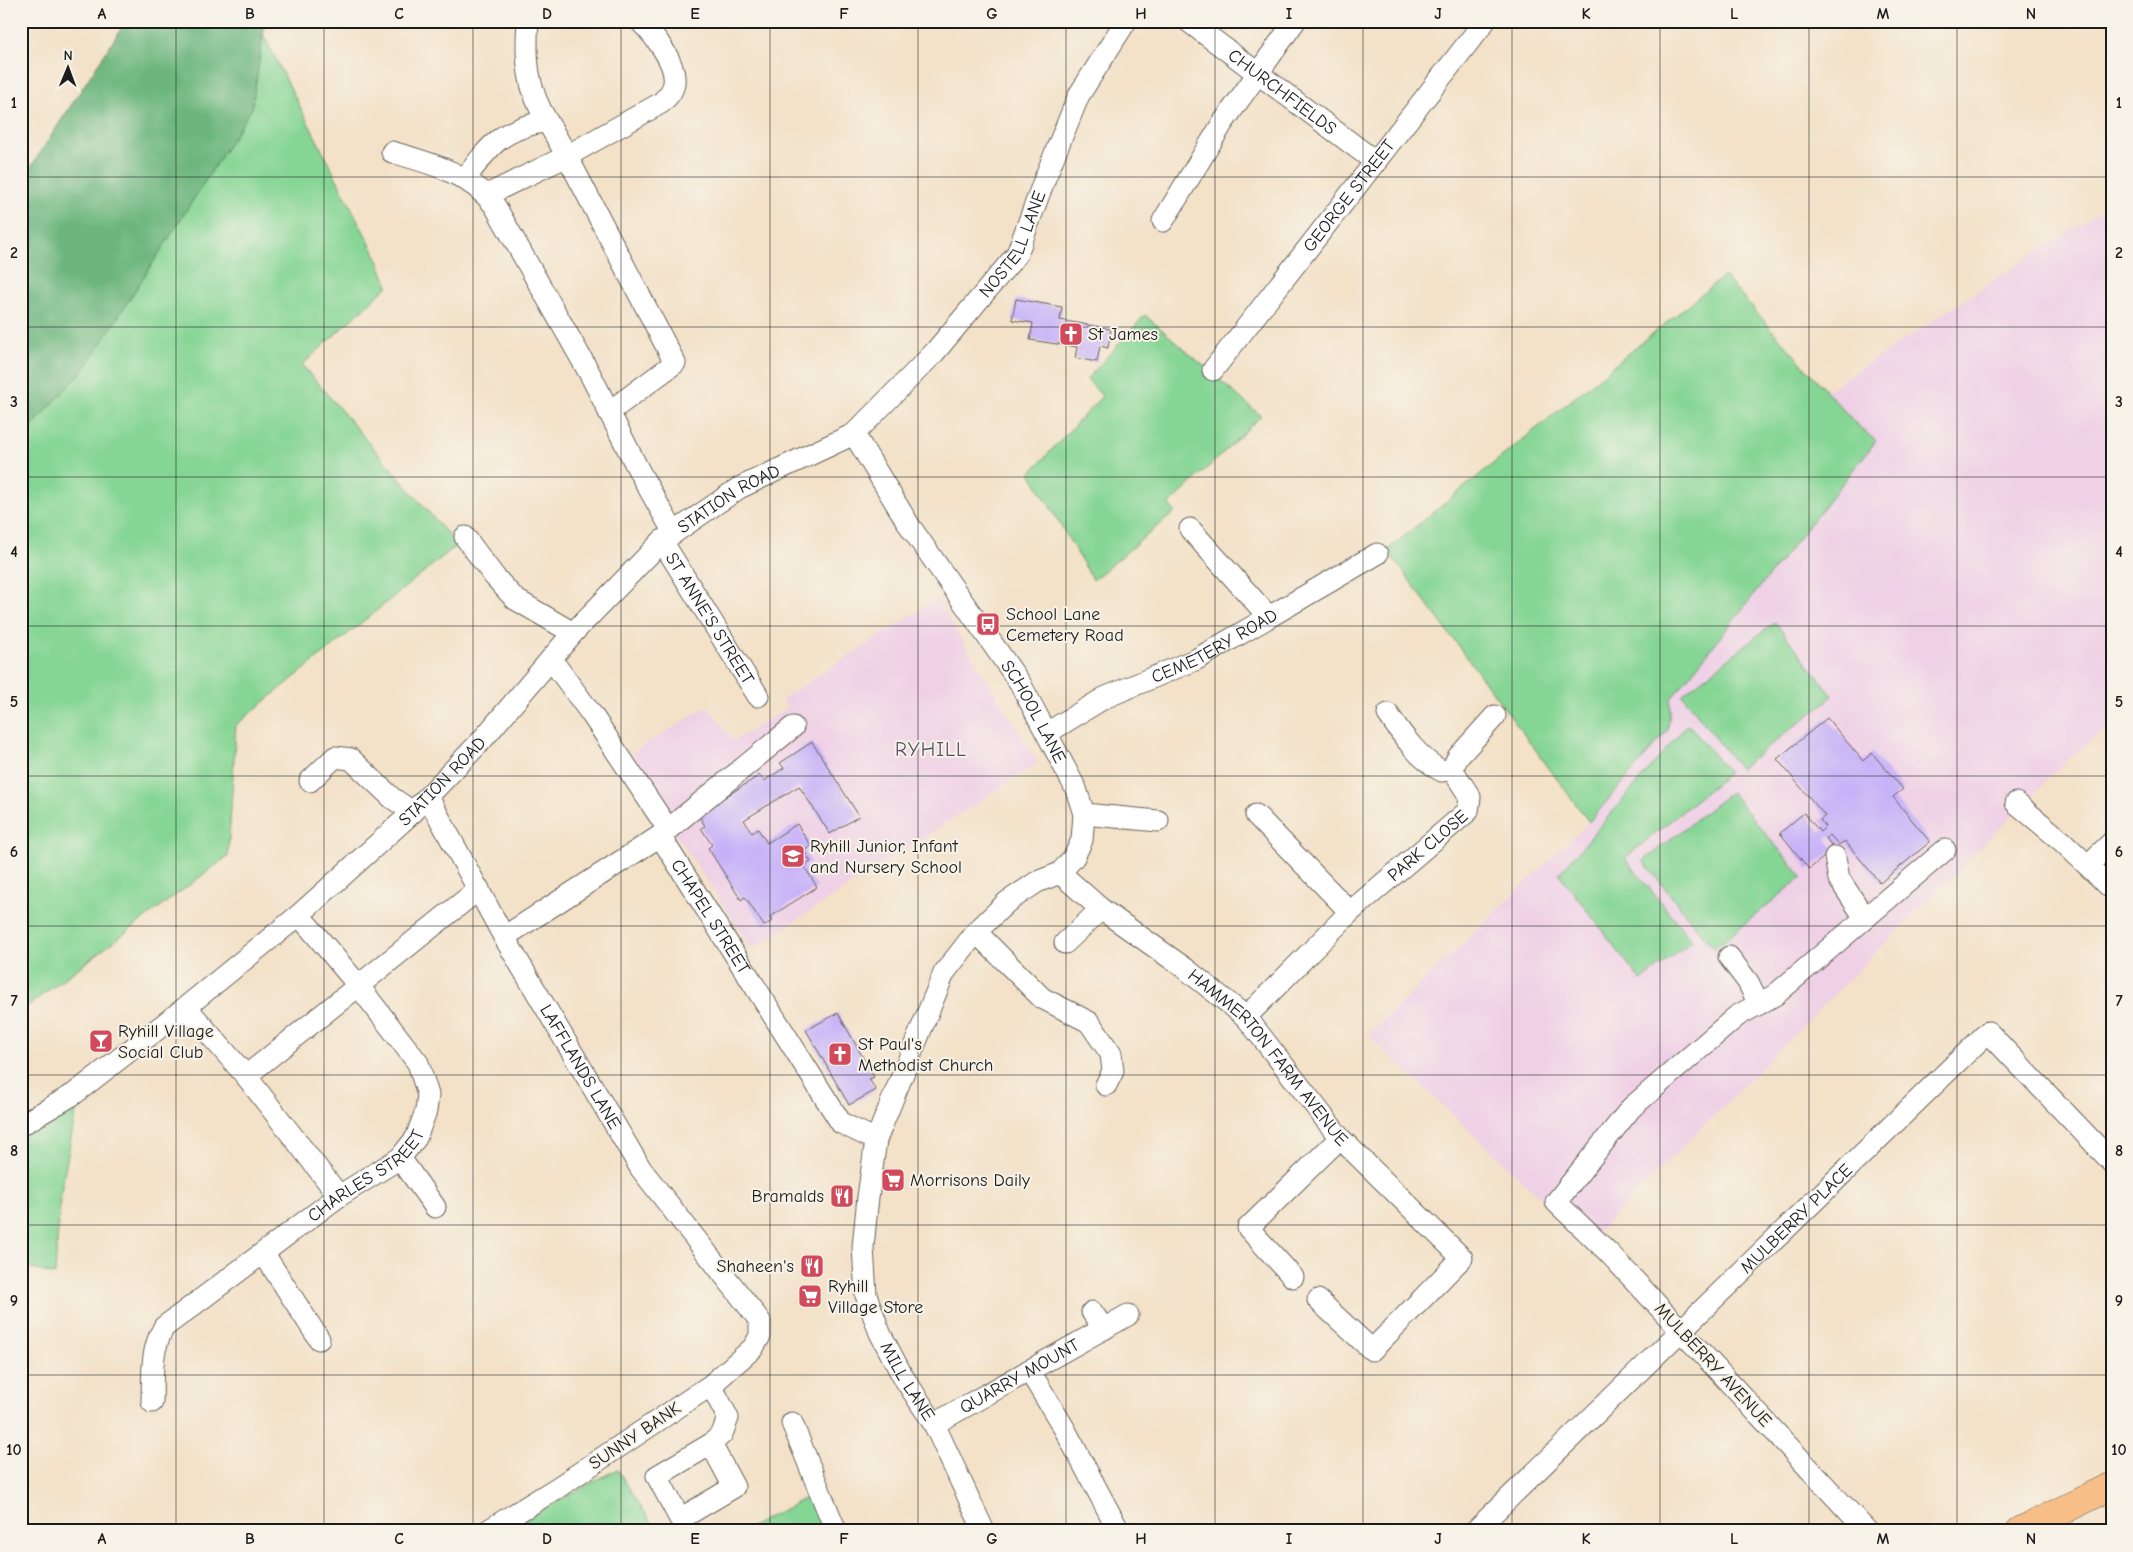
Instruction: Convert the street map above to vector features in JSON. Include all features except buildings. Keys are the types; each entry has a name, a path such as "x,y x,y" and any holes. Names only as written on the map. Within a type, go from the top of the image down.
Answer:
{"main road":[{"path":"2020,1531 2112,1486"}],"street":[{"path":"528,21 526,64 536,103 567,156 675,363 609,412"},
{"path":"392,152 422,161 465,179 487,195 567,156 661,103 670,95 674,83 672,68 640,21"},
{"name":"NOSTELL LANE","path":"854,434 934,353 1017,254 1045,178 1079,95 1126,21"},
{"name":"CHURCHFIELDS","path":"1188,21 1376,162"},
{"path":"1163,221 1222,124 1295,21"},
{"name":"GEORGE STREET","path":"1213,370 1485,21"},
{"path":"465,179 489,147 503,135 529,123 547,120"},
{"name":"ST ANNE'S STREET","path":"487,195 570,338 609,412 668,537 758,696"},
{"name":"STATION ROAD","path":"21,1125 74,1094 186,1007 299,915 413,812 482,740 573,633 668,537 739,488 854,434"},
{"name":"SCHOOL LANE","path":"854,434 925,548 1020,683 1076,789 1084,814 1082,840 1074,857 1060,874"},
{"path":"1190,528 1268,616"},
{"path":"465,537 494,576 515,599 573,633"},
{"name":"CEMETERY ROAD","path":"1047,733 1104,698 1197,659 1377,554"},
{"name":"CHAPEL STREET","path":"551,659 592,715 841,1123 876,1140"},
{"path":"1388,714 1402,734 1435,767 1442,771 1452,769 1458,757 1495,716"},
{"path":"504,937 664,832 793,728"},
{"path":"310,781 335,757 351,759 392,798 413,812"},
{"name":"PARK CLOSE","path":"1246,1017 1350,912 1468,811 1470,797 1452,769"},
{"name":"LAFFLANDS LANE","path":"428,797 504,937 641,1169 760,1321"},
{"path":"2016,802 2063,842 2112,889"},
{"path":"1084,814 1158,821"},
{"path":"1256,815 1350,912"},
{"path":"2088,865 2112,842"},
{"path":"1729,957 1748,982 1759,1004 1775,995 1945,850"},
{"path":"1835,857 1839,879 1865,918"},
{"name":"HAMMERTON FARM AVENUE","path":"1060,874 1101,909 1186,968 1246,1017 1340,1138 1462,1258 1372,1350 1318,1300"},
{"name":"MILL LANE","path":"984,1531 934,1424 902,1375 880,1333 866,1295 862,1247 876,1140 944,973 976,932 1007,902 1037,882 1060,874"},
{"path":"246,1076 478,889"},
{"path":"1065,943 1101,909"},
{"name":"CHARLES STREET","path":"152,1402 153,1356 156,1341 164,1327 339,1196 400,1158 416,1138 426,1111 428,1095 425,1080 418,1063 358,985 299,915"},
{"path":"976,932 1026,984 1054,1006 1089,1022 1111,1054 1113,1071 1106,1085"},
{"name":"MULBERRY AVENUE","path":"1759,1004 1737,1016 1631,1108 1556,1202 1609,1253 1867,1531"},
{"path":"186,1007 246,1076 339,1196"},
{"name":"MULBERRY PLACE","path":"1474,1531 1988,1032 2112,1162"},
{"path":"1293,1277 1248,1228 1340,1138"},
{"path":"400,1158 435,1206"},
{"path":"264,1254 319,1339"},
{"name":"QUARRY MOUNT","path":"934,1424 1029,1370 1098,1320 1128,1315"},
{"name":"SUNNY BANK","path":"487,1531 557,1488 711,1385 753,1348 760,1336 760,1321"},
{"path":"1029,1370 1064,1428 1119,1531"},
{"path":"711,1385 728,1418 722,1434 711,1444"},
{"path":"792,1423 836,1531"}],"shaded area":[{"path":"2112,203 2112,725 2071,756 1588,1242 1368,1035 1589,822 1668,730 1671,699 1876,441 1855,423 1826,391"},
{"name":"Ryhill Junior, Infant and Nursery School","path":"937,599 1038,763 752,949 625,757 708,706 734,741 787,708 782,699"}],"green space":[{"path":"126,21 265,21 252,108 86,367 21,438 21,182"},
{"path":"263,34 378,260 388,286 302,365 457,545 236,725 228,856 21,1011 21,438 86,367 252,108"},
{"path":"1724,276 1855,423 1876,441 1671,699 1668,730 1589,822 1387,550"},
{"path":"1145,315 1261,416 1169,505 1175,512 1093,580 1030,473 1102,396 1087,379"},
{"path":"1775,622 1833,696 1740,769 1682,695"},
{"path":"1688,724 1729,773 1625,858 1692,941 1641,981 1559,874"},
{"path":"1731,792 1802,877 1714,949 1643,861"},
{"path":"72,1099 76,1112 60,1197 55,1275 21,1266 21,1128"},
{"path":"617,1469 657,1531 503,1531"},
{"path":"811,1495 825,1531 743,1531"}],"place":[{"name":"St James","path":"1071,334"},
{"name":"School Lane Cemetery Road","path":"988,624"},
{"name":"Ryhill Junior, Infant and Nursery School","path":"793,856"},
{"name":"Ryhill Village Social Club","path":"101,1041"},
{"name":"St Paul's Methodist Church","path":"840,1054"},
{"name":"Morrisons Daily","path":"893,1180"},
{"name":"Bramalds","path":"842,1196"},
{"name":"Shaheen's","path":"812,1266"},
{"name":"Ryhill Village Store","path":"810,1296"}],"district":[{"name":"RYHILL","path":"931,749"}]}
